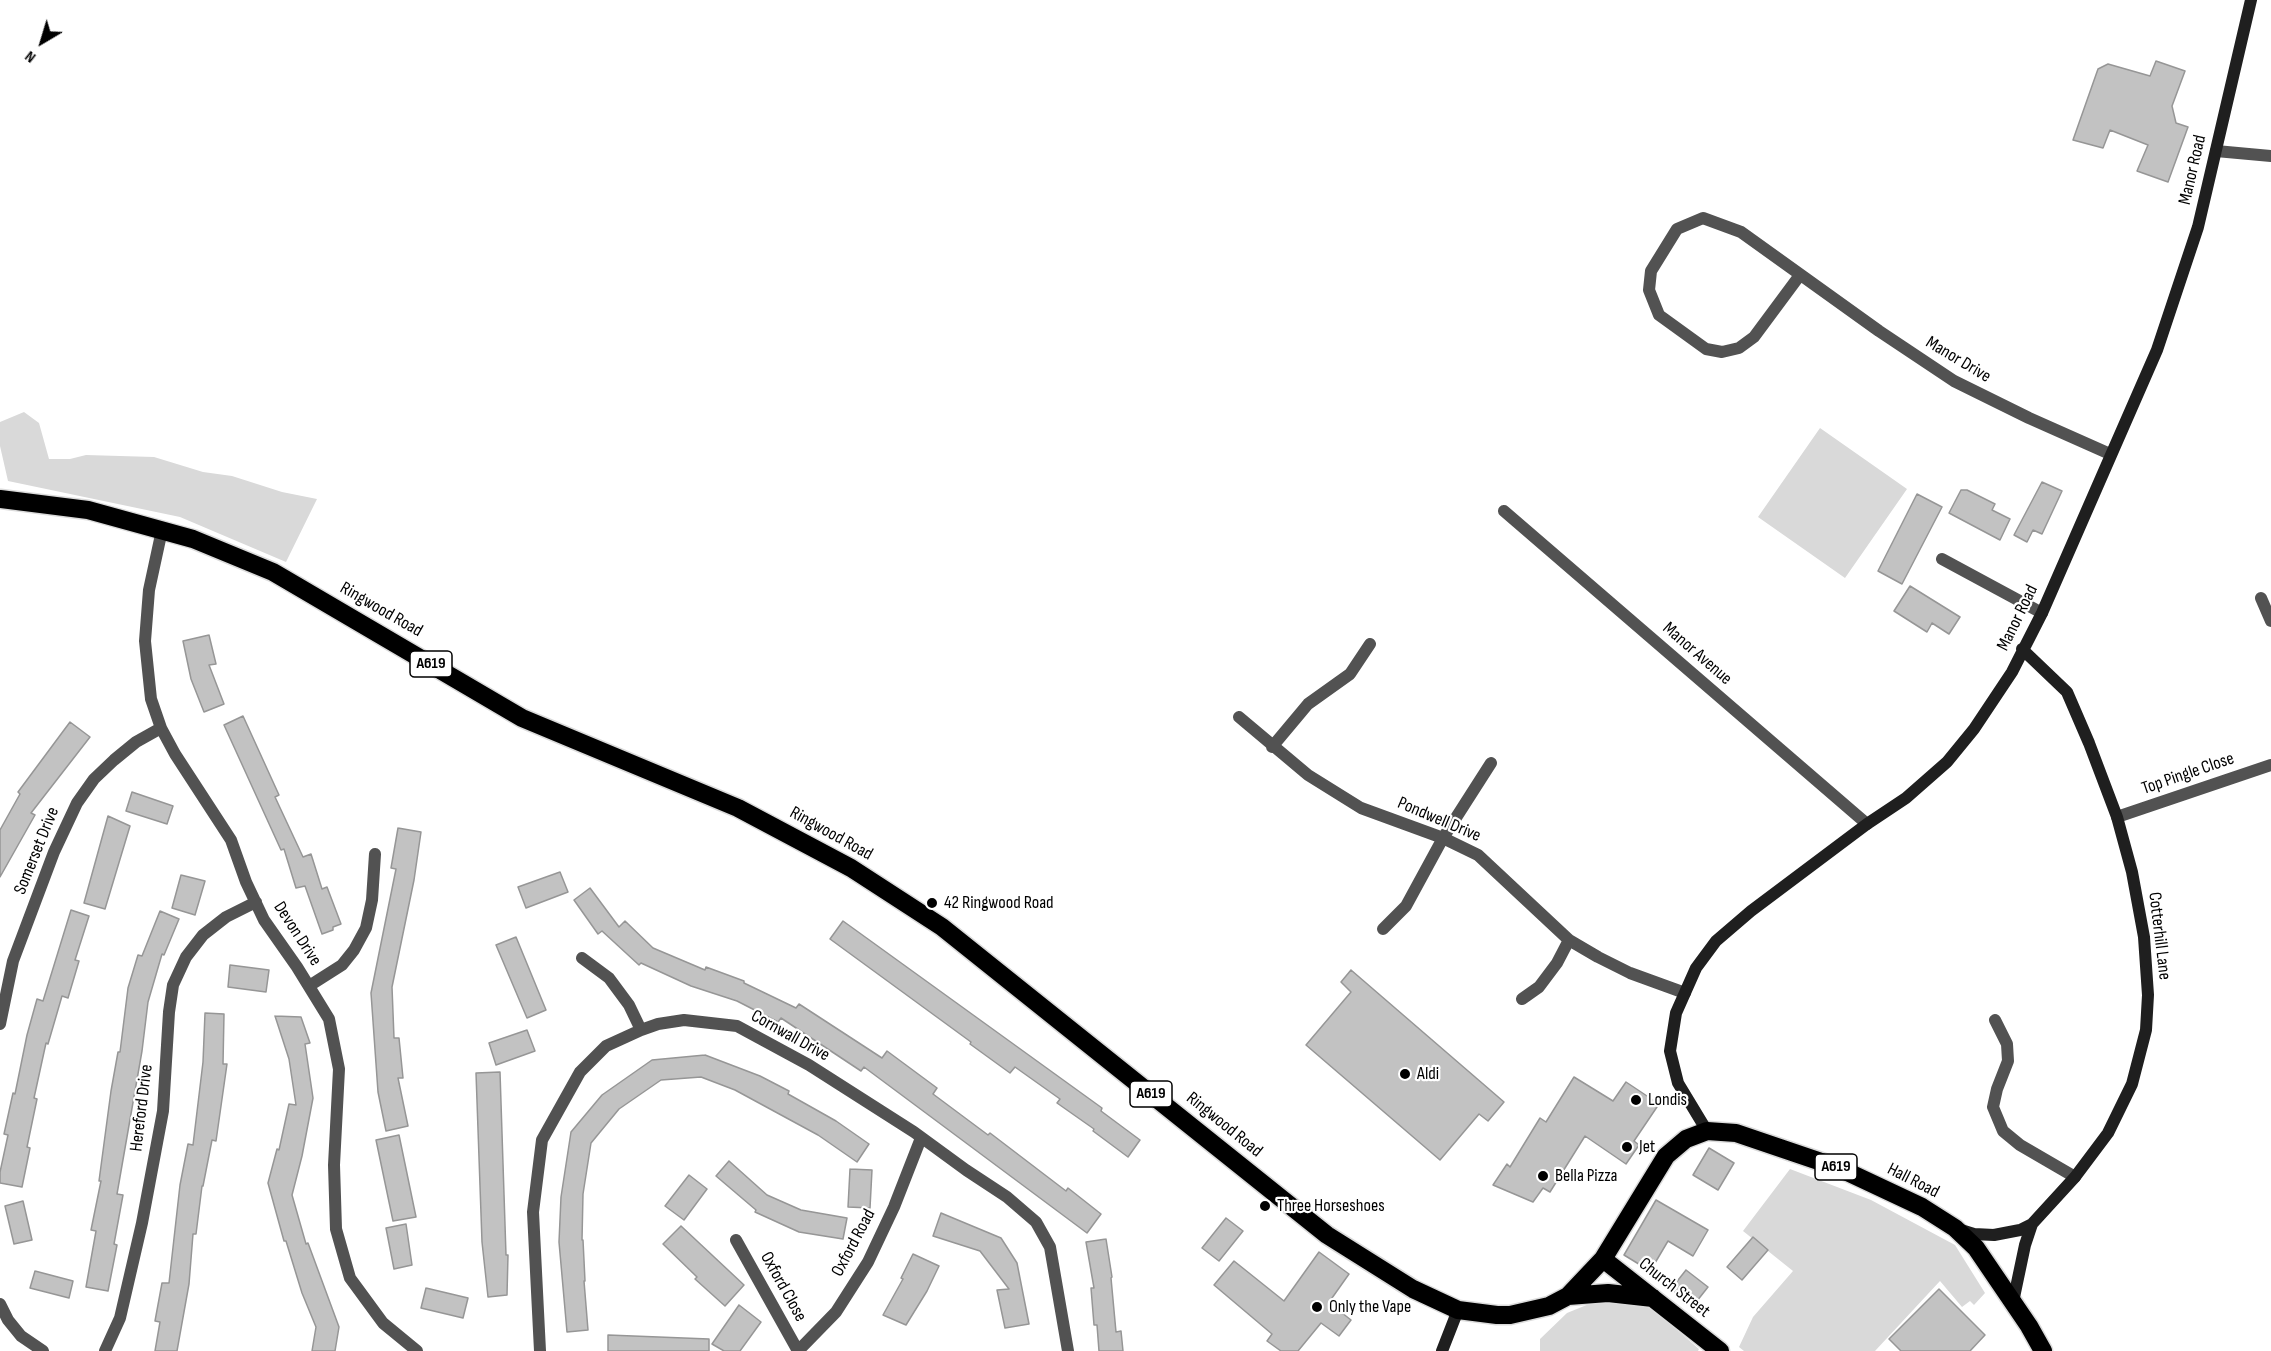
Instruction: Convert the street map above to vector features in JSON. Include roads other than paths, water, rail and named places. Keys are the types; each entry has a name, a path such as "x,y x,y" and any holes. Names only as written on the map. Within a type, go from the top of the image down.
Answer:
{"highway":[{"name":"Ringwood Road","path":"0,499 88,510 193,539 273,572 522,718 738,808 851,868 942,927 1327,1234 1413,1289 1458,1310 1510,1315 1549,1306 1568,1296 1603,1258"},
{"name":"Hall Road","path":"1707,1131 1736,1133 1839,1168 1922,1207 1955,1228 1976,1248 2043,1351"},
{"name":"A619","path":"1603,1258 1666,1156 1686,1139 1707,1131"},
{"name":"Church Street","path":"1603,1258 1720,1351"},
{"name":"Ringwood Road","path":"1568,1296 1608,1293 1653,1298"}],"street":[{"name":"Manor Road","path":"1707,1131 1678,1083 1670,1051 1676,1013 1696,968 1716,941 1751,911 1867,824 1906,798 1947,762 1974,729 2012,672 2042,613 2157,350 2198,227 2251,0"},
{"path":"2216,151 2271,156"},
{"name":"Manor Drive","path":"1800,275 1754,337 1739,348 1722,352 1706,349 1659,315 1649,290 1651,271 1677,229 1703,218 1740,232 1954,381 2110,454"},
{"name":"Manor Avenue","path":"1504,511 1867,824"},
{"name":"Devon Drive","path":"162,530 149,590 145,641 151,699 161,728 202,799 231,840 264,920 329,1019 339,1069 334,1165 336,1229 350,1278 383,1323 417,1351"},
{"path":"1942,559 2042,613"},
{"path":"2261,598 2271,621"},
{"path":"1272,747 1308,704 1350,674 1370,645"},
{"name":"Cotterhill Lane","path":"1955,1228 1974,1234 1994,1235 2020,1230 2032,1224 2075,1177 2108,1133 2132,1084 2146,1030 2148,995 2144,937 2132,872 2117,817 2067,692 2022,649"},
{"name":"Pondwell Drive","path":"1239,717 1308,776 1361,808 1443,838 1478,855 1569,940 1630,973 1685,993"},
{"name":"Somerset Drive","path":"0,1024 13,961 54,852 77,803 94,779 114,760 136,742 161,728"},
{"path":"1383,929 1406,906 1443,838 1491,763"},
{"name":"Top Pingle Close","path":"2117,817 2271,765"},
{"path":"309,986 342,965 354,950 366,928 372,900 375,854"},
{"name":"Hereford Drive","path":"105,1351 120,1318 142,1223 163,1110 169,1012 173,985 186,957 203,935 226,917 256,902"},
{"path":"1522,999 1539,987 1557,963 1569,940"},
{"path":"582,958 609,978 629,1005 641,1030"},
{"name":"Cornwall Drive","path":"540,1351 534,1212 542,1140 580,1072 606,1046 658,1024 684,1020 736,1026 809,1065 1007,1197 1036,1222 1050,1247 1068,1351"},
{"path":"1995,1020 2007,1044 2008,1061 1993,1107 2003,1131 2020,1144 2075,1177"},
{"name":"Oxford Road","path":"798,1351 836,1312 868,1262 894,1207 921,1138"},
{"name":"Cotterhill Lane","path":"2013,1302 2025,1245 2032,1224"},
{"name":"Oxford Close","path":"736,1240 798,1351"},
{"path":"0,1304 8,1320 21,1336 43,1351"},
{"path":"1442,1351 1458,1310"}],"place":[{"name":"42 Ringwood Road","path":"932,903"},
{"name":"Aldi","path":"1405,1074"},
{"name":"Londis","path":"1636,1100"},
{"name":"Jet","path":"1627,1147"},
{"name":"Bella Pizza","path":"1543,1176"},
{"name":"Three Horseshoes","path":"1265,1206"},
{"name":"Only the Vape","path":"1317,1307"}]}
